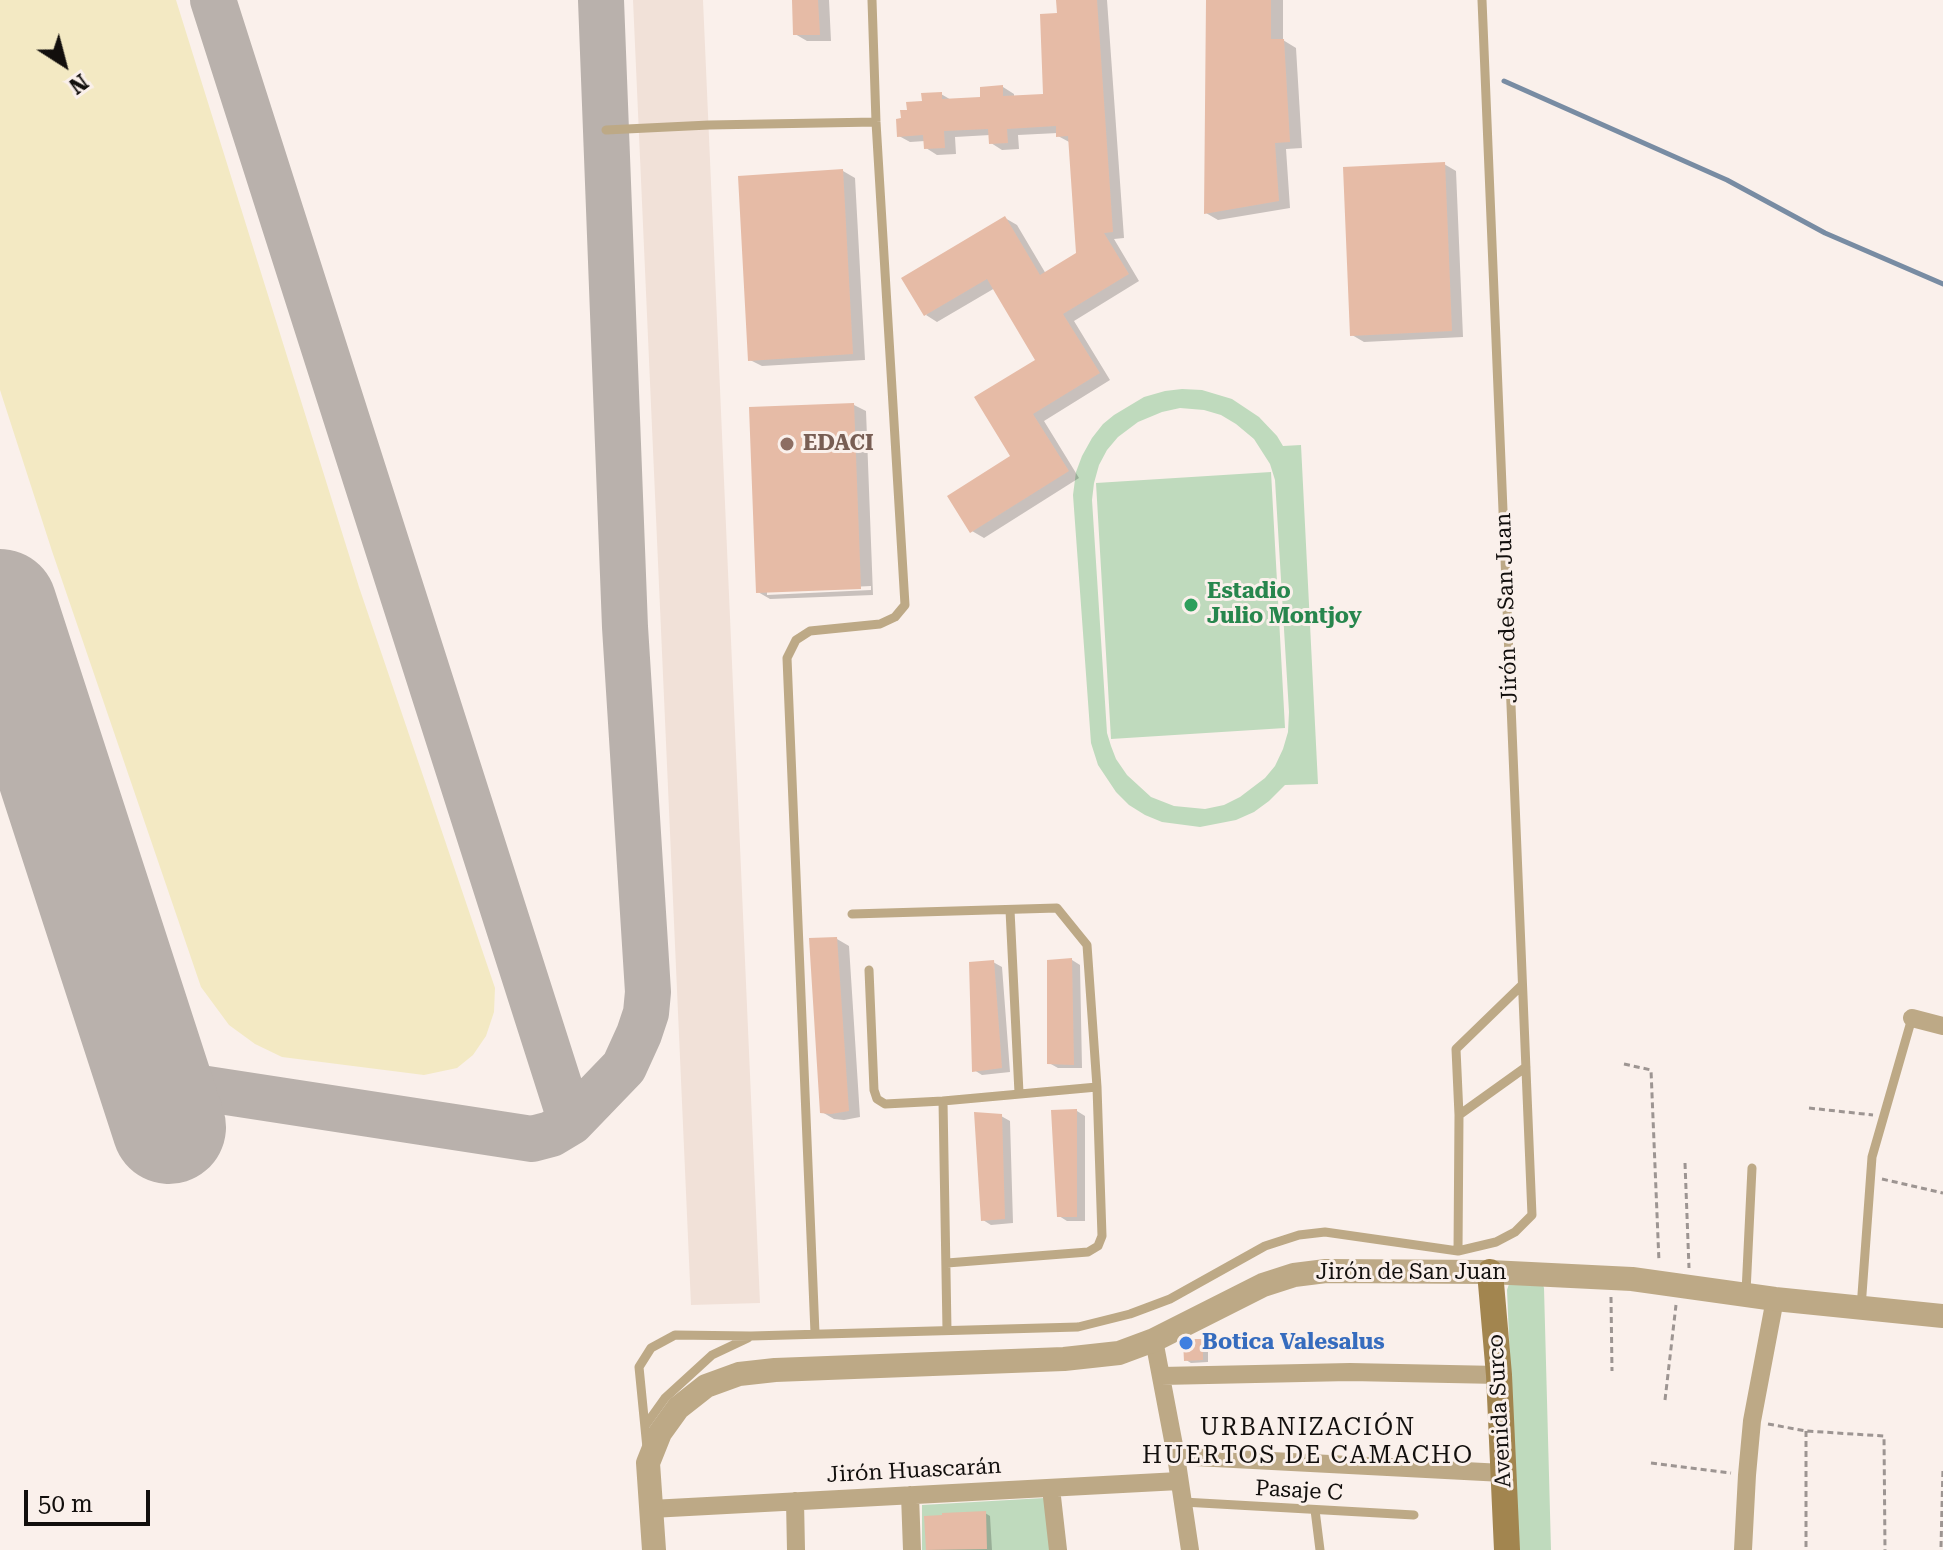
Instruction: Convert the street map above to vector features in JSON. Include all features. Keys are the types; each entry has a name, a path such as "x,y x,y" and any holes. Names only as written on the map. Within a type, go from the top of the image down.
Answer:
{"main road":[{"name":"Avenida Surco","path":"1490,1272 1499,1375 1507,1550"}],"street":[{"path":"1912,1018 1943,1026"},
{"name":"Jirón de San Juan","path":"648,1463 660,1433 678,1408 706,1386 739,1374 1064,1359 1119,1353 1154,1340 1263,1285 1294,1275 1326,1271 1490,1272 1611,1277 1775,1299 1943,1316"},
{"path":"1743,1550 1752,1421 1775,1299"},
{"path":"1154,1340 1190,1550"},
{"path":"1161,1376 1350,1372 1499,1375"},
{"path":"1176,1456 1503,1473"},
{"path":"648,1463 654,1550"},
{"name":"Jirón Huascarán","path":"651,1509 1179,1481"},
{"path":"1051,1488 1058,1550"},
{"path":"910,1495 912,1550"},
{"path":"795,1501 796,1550"}],"lane":[{"path":"815,1333 787,658 796,640 810,631 880,624 895,617 905,605 876,122 872,0"},
{"name":"Jirón de San Juan","path":"1458,1251 1496,1242 1515,1232 1532,1215 1482,0"},
{"path":"606,130 876,122"},
{"path":"852,914 1057,908 1087,945 1097,1087 1102,1236 1098,1246 1088,1252 947,1263"},
{"path":"1010,910 1019,1093"},
{"path":"869,970 874,1090 877,1099 885,1104 1097,1087"},
{"path":"648,1463 639,1367 651,1348 675,1335 751,1336 1078,1327 1130,1314 1170,1299 1265,1246 1299,1235 1325,1232 1458,1251 1456,1049 1522,985"},
{"path":"1861,1308 1872,1157 1912,1018"},
{"path":"1459,1115 1526,1067"},
{"path":"943,1101 947,1330"},
{"path":"1746,1295 1752,1168"},
{"path":"645,1426 674,1389 712,1355 751,1336"},
{"name":"Pasaje C","path":"1183,1502 1414,1515"},
{"path":"1315,1510 1320,1550"}],"path":[{"path":"1624,1064 1651,1070 1676,1285"},
{"path":"1809,1108 1884,1116"},
{"path":"1665,1400 1685,1163"},
{"path":"1871,1177 1943,1193"},
{"path":"1611,1277 1612,1371"},
{"path":"1752,1421 1806,1431 1884,1436 1885,1550"},
{"path":"1806,1431 1806,1550"},
{"path":"1651,1463 1747,1475"},
{"path":"1941,1547 1943,1468"}],"shaded area":[{"path":"633,0 703,0 760,1303 691,1305"}],"green space":[{"path":"1202,390 1232,399 1259,417 1283,446 1301,445 1318,784 1285,785 1254,812 1236,820 1200,827 1162,822 1129,805 1098,765 1091,743 1073,495 1076,472 1092,438 1103,424 1144,397 1165,391","holes":["1180,408 1221,415 1254,439 1270,464 1275,480 1289,712 1283,749 1265,778 1240,797 1205,809 1174,806 1151,797 1127,775 1111,746 1107,733 1092,500 1099,465 1118,437 1138,422 1162,412"]},
{"name":"Estadio Julio Montjoy","path":"1271,472 1285,728 1111,739 1096,483"},
{"path":"1509,1284 1543,1285 1544,1288 1551,1550 1518,1550"},
{"path":"1044,1498 1051,1550 922,1550 922,1505"}],"sand":[{"path":"0,0 176,0 359,587 495,988 494,1012 486,1036 473,1055 457,1068 424,1075 282,1057 255,1044 229,1025 201,987 0,390"}],"building":[{"path":"792,0 818,0 820,35 793,35"},
{"path":"1056,0 1097,0 1113,232 1104,233 1129,274 1063,314 1100,373 1033,414 1069,471 970,533 947,496 1010,456 974,397 1035,360 987,279 924,316 901,278 1005,216 1040,275 1076,253 1068,136 1056,137 1056,126 1007,129 1008,143 989,144 988,129 944,131 945,148 924,149 923,135 897,137 896,119 901,118 900,110 907,110 906,102 922,101 921,93 942,92 942,99 980,97 980,87 1003,85 1003,96 1043,94 1040,14 1057,13"},
{"path":"1206,0 1271,0 1271,39 1284,39 1290,142 1275,143 1279,201 1204,214"},
{"path":"1445,162 1452,331 1350,336 1343,167"},
{"path":"843,169 853,354 748,361 738,176"},
{"path":"854,403 861,589 756,593 749,407"},
{"path":"837,937 849,1111 831,1114 820,1113 809,938"},
{"path":"1072,958 1074,1065 1047,1064 1047,960"},
{"path":"994,960 1002,1068 972,1072 969,962"},
{"path":"1077,1109 1077,1217 1057,1217 1051,1110"},
{"path":"974,1112 1002,1114 1005,1219 981,1221"},
{"path":"1203,1339 1203,1360 1184,1361 1183,1342"},
{"path":"986,1511 987,1549 926,1550 924,1516"}],"waterway":[{"path":"1504,81 1727,180 1825,233 1943,284"}],"taxiway":[{"path":"213,0 571,1122"},
{"path":"155,1081 532,1139 551,1134 571,1122 624,1067 639,1034 646,1013 648,992 625,627 601,0"}],"runway":[{"path":"0,606 169,1127"}],"place":[{"name":"EDACI","path":"787,444"},
{"name":"Estadio Julio Montjoy","path":"1191,605"},
{"name":"Botica Valesalus","path":"1186,1343"}],"district":[{"name":"URBANIZACIÓN HUERTOS DE CAMACHO","path":"1308,1442"}]}
